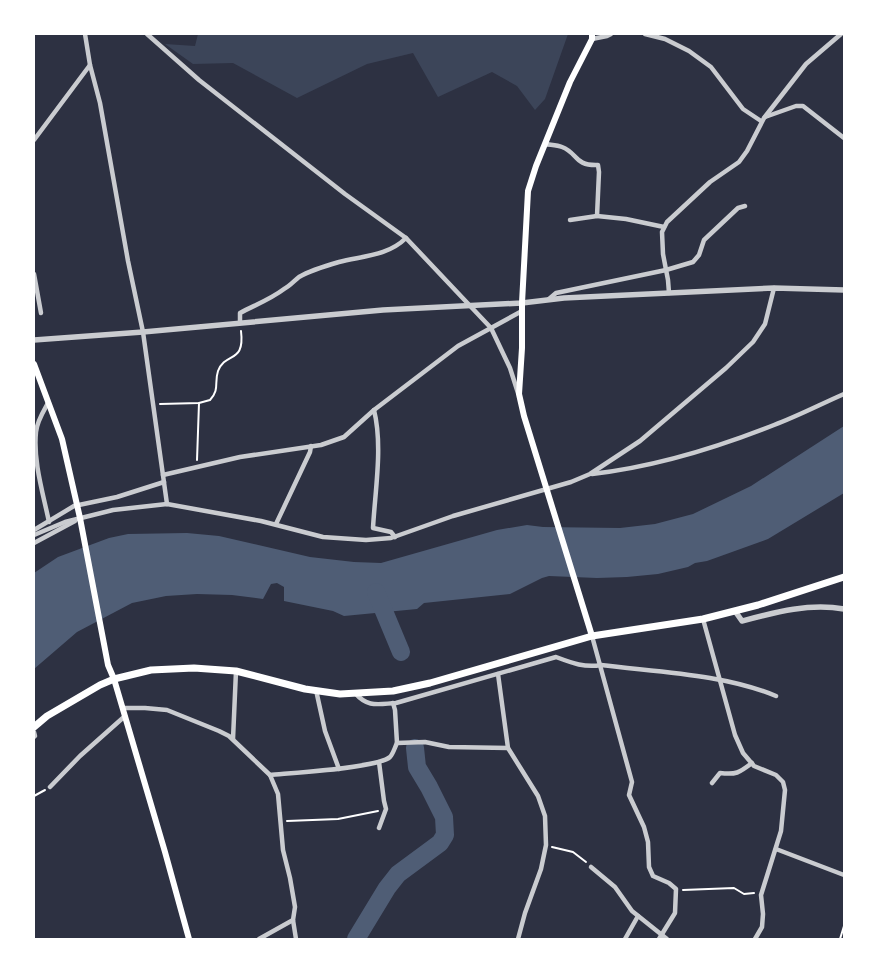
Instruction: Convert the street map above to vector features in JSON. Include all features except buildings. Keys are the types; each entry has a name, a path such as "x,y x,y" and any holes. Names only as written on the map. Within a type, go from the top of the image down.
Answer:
{"main road":[{"path":"592,36 570,82 528,191 519,394 524,416 592,636"},
{"path":"34,364 62,439 75,493 108,665 123,708 166,852 189,939"},
{"path":"34,727 47,716 100,685 114,679 152,670 194,668 236,670 340,694 394,691 592,636 703,620 767,603 844,577"}],"street":[{"path":"85,34 90,65 100,103 128,261 143,332 167,504"},
{"path":"147,34 199,80 345,194 406,238 490,328 510,368 519,394"},
{"path":"592,36 607,36 611,34"},
{"path":"645,34 665,39 689,50 711,67 743,109 763,120"},
{"path":"669,293 662,239 662,232 667,222 694,195 738,162 747,151 763,120 806,64 841,34"},
{"path":"35,136 90,65"},
{"path":"763,120 796,106 803,106 844,138"},
{"path":"545,144 561,147 579,162 588,165 598,165 597,216"},
{"path":"548,300 556,294 666,270 693,262 699,255 704,240 738,208 745,206"},
{"path":"570,220 597,216 626,219 664,227"},
{"path":"240,323 240,313 285,289 298,278 314,270 380,253 393,248 406,238"},
{"path":"34,274 41,312"},
{"path":"34,340 383,310 774,288 844,290"},
{"path":"34,535 65,522 113,510 167,504 276,524 323,537 366,540 394,537 453,516 547,491 590,474 640,441 714,379 753,342 765,324 774,288"},
{"path":"163,475 240,457 321,445 344,437 374,410 458,346 522,311"},
{"path":"590,474 624,470 703,450 774,425 844,394"},
{"path":"48,403 40,417 36,431 36,450 49,522"},
{"path":"374,410 377,464 373,528 391,532 394,537"},
{"path":"276,524 310,452 311,446"},
{"path":"34,530 74,506 117,497 164,482"},
{"path":"34,543 80,518"},
{"path":"735,611 742,621 800,608 844,609"},
{"path":"703,620 735,735 743,753 754,766 776,775 783,782 785,790 781,831 762,892 762,927 755,939"},
{"path":"592,636 632,782 629,795 644,827 648,842 649,867 653,876 669,883 676,889 675,913 660,937"},
{"path":"355,693 362,702 393,704 556,657 588,667 601,665 660,671 721,681 760,689 776,696"},
{"path":"233,739 236,670"},
{"path":"498,674 508,748 538,796 545,816 546,846 541,869 518,939"},
{"path":"316,690 325,732 339,768"},
{"path":"270,775 379,762 390,756 397,743 393,704"},
{"path":"123,708 167,710 220,731 233,739 270,775 278,794 283,850 295,907 293,920 296,939"},
{"path":"50,787 80,756 125,716"},
{"path":"34,732 34,737"},
{"path":"397,743 425,742 450,748 508,748"},
{"path":"379,762 386,809 379,828"},
{"path":"712,783 720,774 738,774 752,763"},
{"path":"776,849 844,875"},
{"path":"591,868 615,887 632,911 660,937 667,939"},
{"path":"625,939 638,916"},
{"path":"259,939 293,920"}],"path":[{"path":"153,406 164,402 199,403 210,400 217,390 217,374 220,367 236,356 241,349 240,323"},
{"path":"196,467 199,403"},
{"path":"34,796 50,787"},
{"path":"279,822 304,819 338,819 386,809"},
{"path":"546,846 572,852 581,857 591,868"},
{"path":"676,891 734,888 744,894 762,892"},
{"path":"840,939 844,926"}],"shaded area":[{"path":"198,34 568,34 545,99 535,110 517,86 492,72 438,97 413,53 367,64 297,98 233,63 193,64 165,44 195,46"},
{"path":"844,426 844,493 768,539 688,567 658,574 627,577 549,576 510,594 424,603 417,609 344,616 333,611 284,601 284,587 277,583 271,584 263,599 232,595 197,594 166,596 132,603 77,632 34,669 34,573 58,557 109,538 128,534 187,533 219,536 310,557 381,563 497,530 527,525 620,528 655,524 693,514 751,486"}],"waterway":[{"path":"376,592 401,652"},
{"path":"356,939 387,888 398,874 440,843 445,835 444,817 417,767 415,748"}]}
